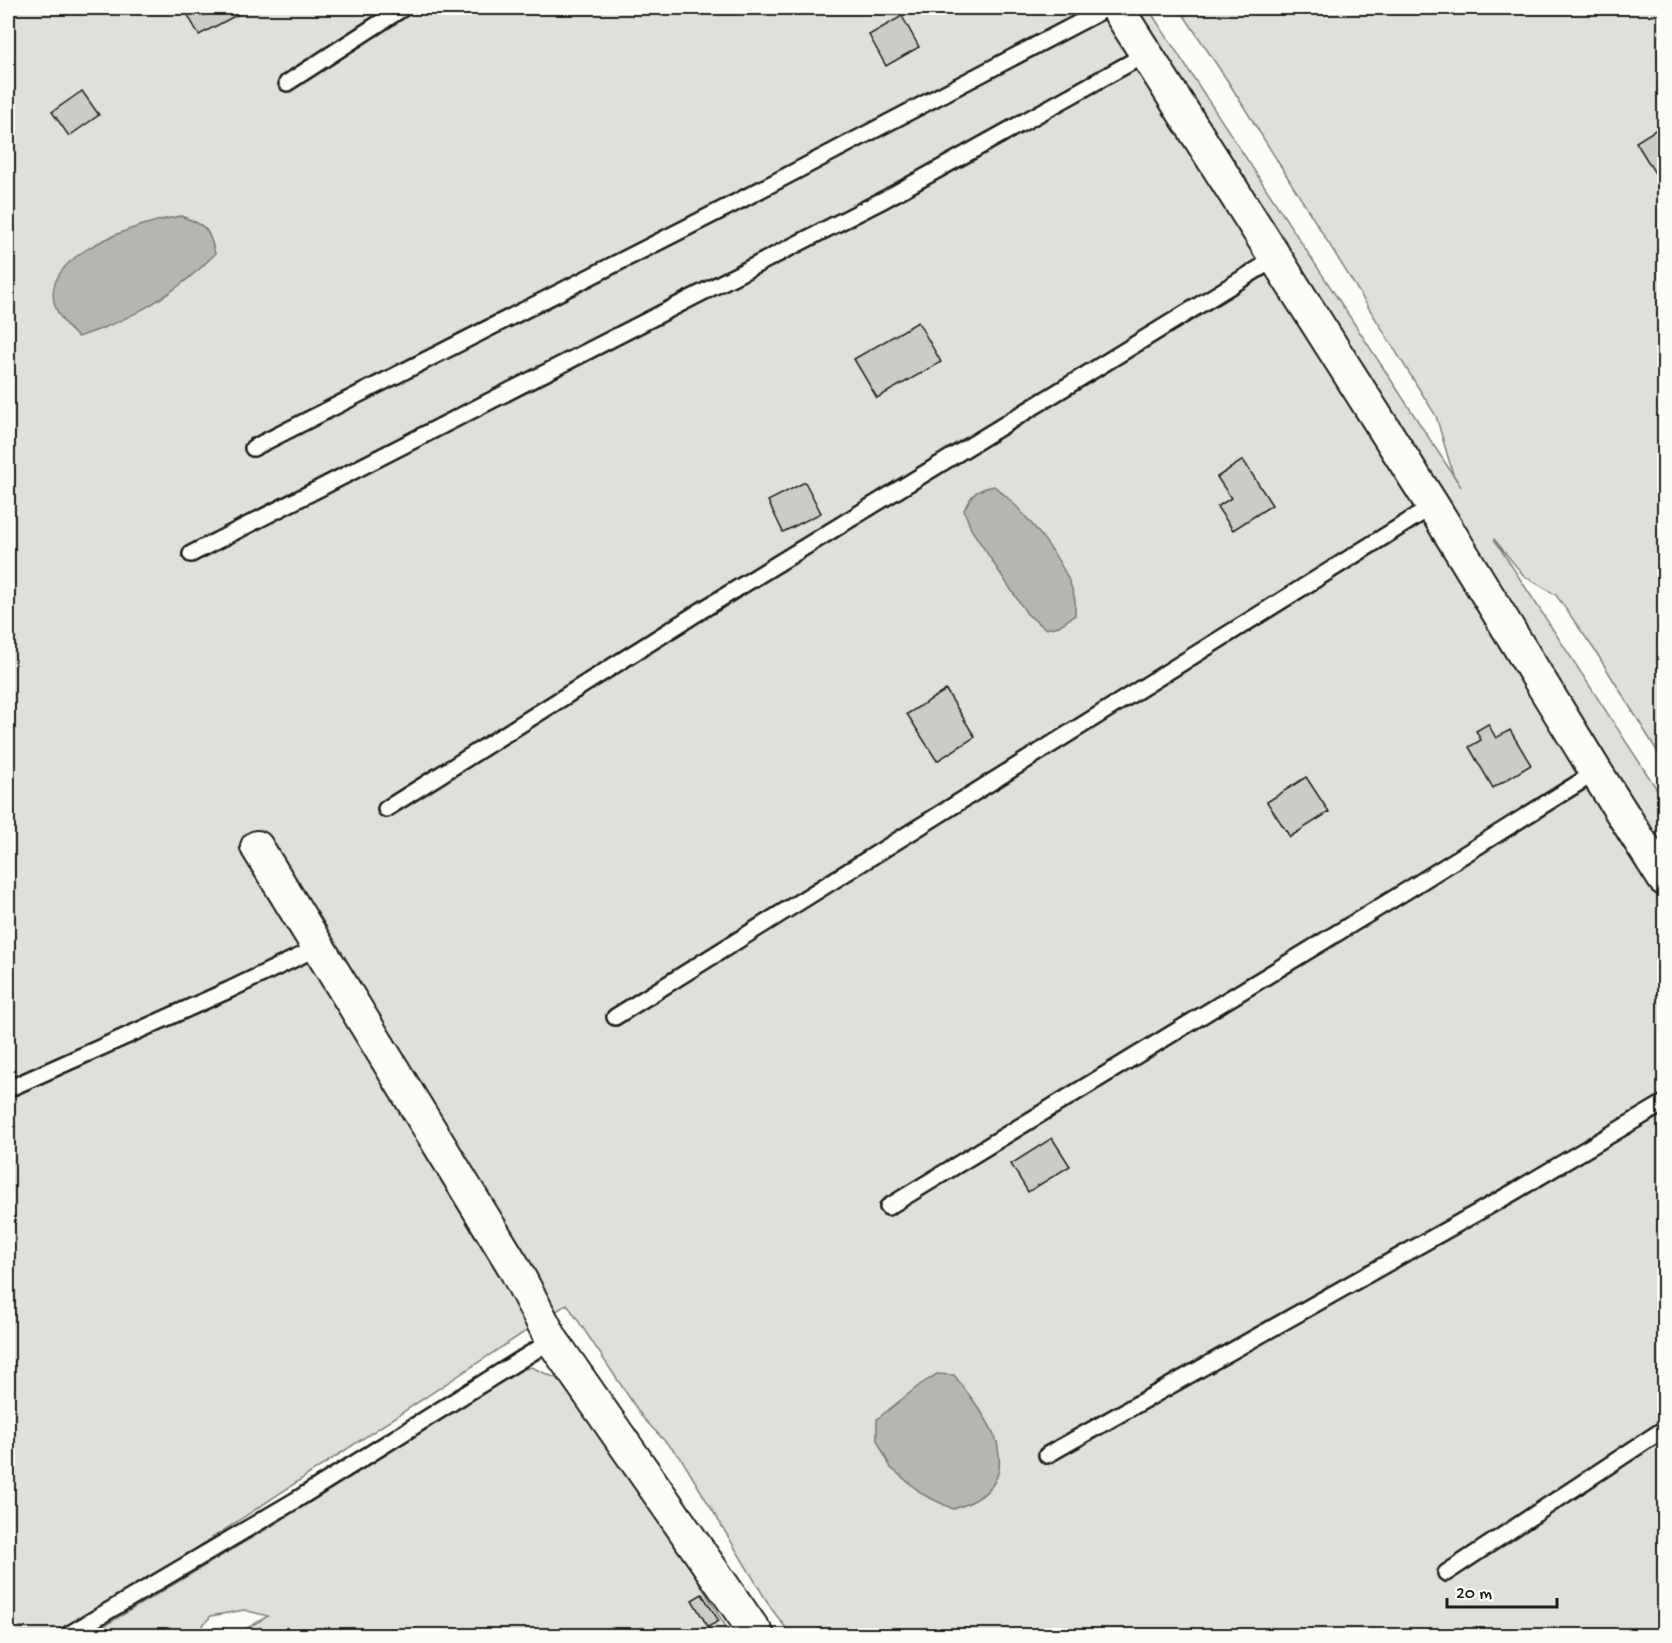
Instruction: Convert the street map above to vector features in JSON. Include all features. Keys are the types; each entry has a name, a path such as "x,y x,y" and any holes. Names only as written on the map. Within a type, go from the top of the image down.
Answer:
{"street":[{"path":"1116,8 1433,506 1596,772 1665,879"},
{"path":"257,847 514,1267 552,1340 758,1635"}],"lane":[{"path":"287,83 403,8"},
{"path":"253,448 746,197 1107,8"},
{"path":"191,554 885,199 1146,54"},
{"path":"386,809 702,610 1276,258"},
{"path":"615,1017 1433,506"},
{"path":"888,1207 1386,904 1596,772"},
{"path":"8,1089 319,947"},
{"path":"1047,1455 1665,1103"},
{"path":"66,1635 296,1500 552,1340"},
{"path":"1446,1573 1665,1429"}],"shaded area":[{"path":"8,8 1148,8 1461,487 1453,474 1436,416 1229,83 1179,8 1664,8 1664,762 1596,652 1556,595 1524,576 1494,539 1664,800 1664,1635 791,1635 771,1608 681,1458 643,1418 567,1304 65,1635 8,1635"},
{"path":"181,216 196,222 205,229 211,238 215,254 185,281 151,304 116,323 78,337 58,312 53,290 62,271 80,254 104,240 131,229"},
{"path":"994,486 1042,536 1069,582 1075,598 1075,615 1059,626 1046,629 1027,614 971,529 964,510 967,504 975,493"},
{"path":"531,1367 576,1387 693,1568 692,1571 731,1635 235,1635 268,1616 244,1610 211,1616 194,1635 87,1636 270,1527 385,1455 501,1377"},
{"path":"937,1374 954,1375 987,1421 997,1441 999,1455 997,1475 988,1491 972,1502 953,1509 924,1495 891,1468 877,1440 877,1419"}],"building":[{"path":"184,8 250,8 199,35"},
{"path":"902,16 919,47 886,66 869,35"},
{"path":"82,91 99,115 69,136 52,112"},
{"path":"1660,127 1664,135 1664,170 1656,175 1636,142"},
{"path":"918,322 941,362 877,398 854,359"},
{"path":"1243,460 1272,505 1233,530 1217,507 1231,498 1217,477"},
{"path":"805,482 821,513 783,532 768,501"},
{"path":"946,690 975,737 937,761 907,714"},
{"path":"1488,724 1496,738 1510,730 1531,765 1493,788 1469,747 1481,740 1476,731"},
{"path":"1306,777 1329,812 1290,837 1267,802"},
{"path":"1052,1138 1070,1166 1028,1192 1011,1164"},
{"path":"702,1594 719,1621 708,1627 692,1600"}]}
